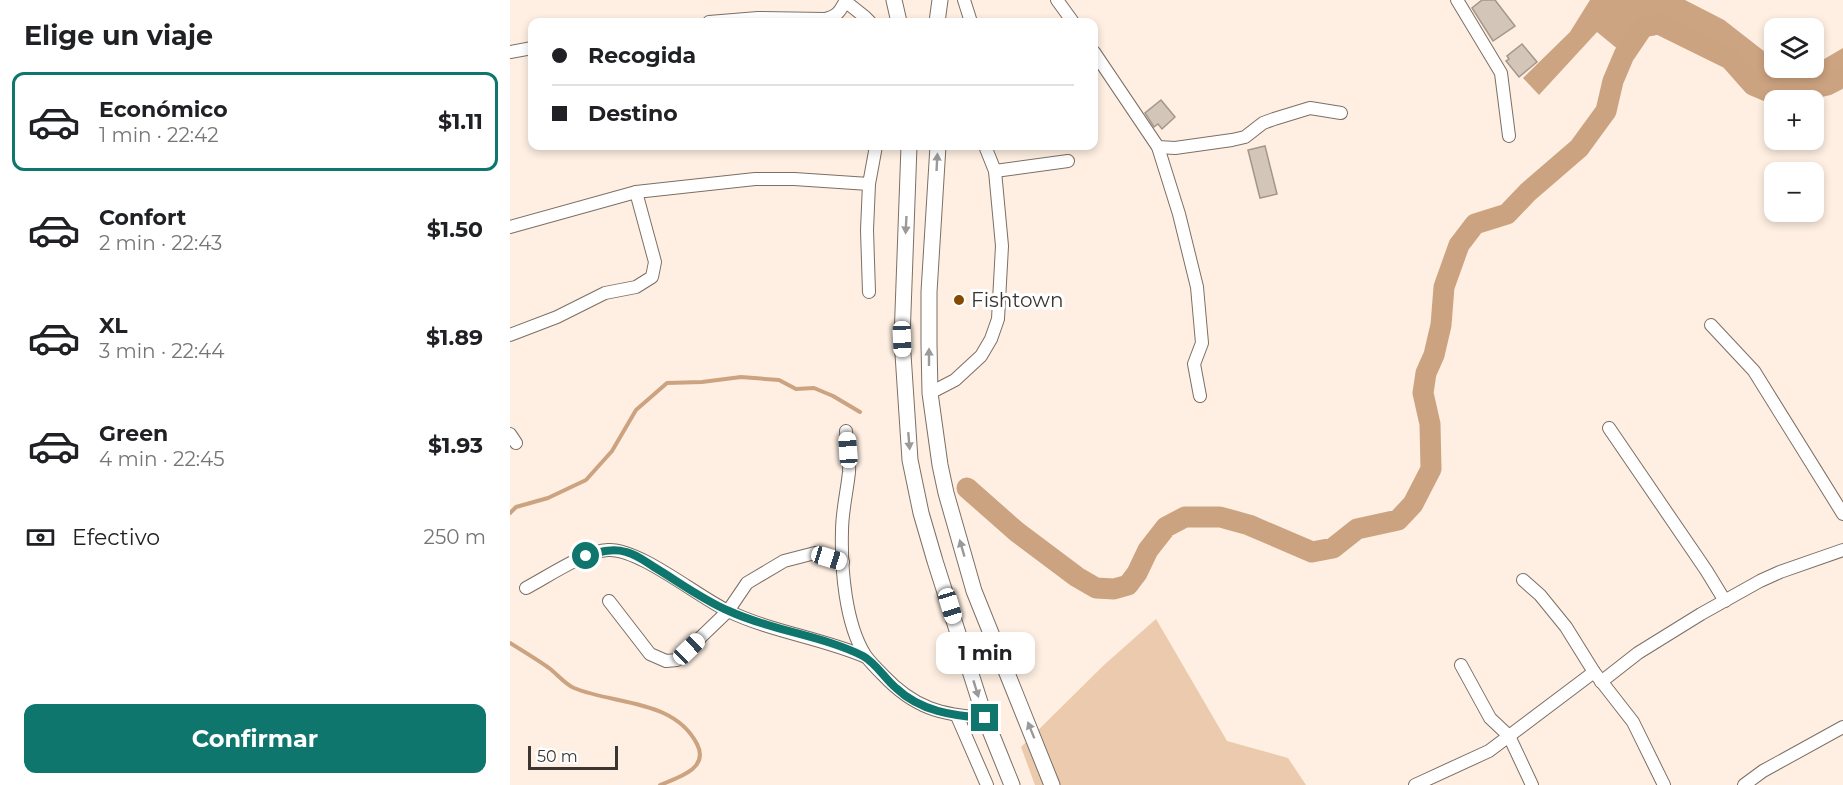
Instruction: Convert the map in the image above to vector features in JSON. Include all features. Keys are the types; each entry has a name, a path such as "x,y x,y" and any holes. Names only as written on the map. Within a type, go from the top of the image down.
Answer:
{"main road":[{"path":"894,0 899,18"},
{"path":"938,18 940,0"},
{"path":"909,150 902,339 910,460 921,513 985,718 1012,785"},
{"path":"938,150 929,292 930,393 935,438 946,493 974,591 1052,785"}],"street":[{"path":"830,18 840,12 846,0 867,18"},
{"path":"964,0 969,18"},
{"path":"1056,0 1070,18"},
{"path":"1457,0 1501,73 1509,136"},
{"path":"510,52 528,49"},
{"path":"1098,58 1158,147 1179,214 1197,287 1202,343 1194,364 1200,396"},
{"path":"1158,147 1175,148 1245,137 1263,123 1305,109 1319,108 1341,113"},
{"path":"869,292 867,230 869,184 875,150"},
{"path":"930,393 955,381 981,356 992,339 998,319 1002,246 995,171 987,150"},
{"path":"995,171 1068,161"},
{"path":"510,227 636,192 755,179 869,184"},
{"path":"510,335 557,317 605,293 636,287 652,277 655,262 636,192"},
{"path":"1711,325 1754,371 1843,514"},
{"path":"1609,428 1700,560 1725,601"},
{"path":"846,431 849,470 842,530 843,562 849,617 857,640 866,657 907,697 941,713 985,718"},
{"path":"526,588 586,556 607,550 628,552 728,611 766,626 866,657"},
{"path":"1415,785 1489,751 1598,677 1725,601 1780,572 1843,550"},
{"path":"609,601 650,654 666,662 677,660 728,611 747,583 784,561 815,553 843,562"},
{"path":"1522,580 1540,595 1566,627 1598,677 1633,722 1664,785"},
{"path":"1461,665 1490,718 1509,736 1532,785"},
{"path":"957,716 987,785"},
{"path":"1744,785 1763,771 1843,727"}],"shaded area":[{"path":"1590,0 1685,0 1724,20 1764,51 1764,78 1824,78 1824,59 1843,48 1843,76 1824,92 1824,90 1764,90 1764,95 1744,78 1705,54 1668,21 1650,26 1625,55 1597,32 1539,95 1523,78 1570,32"},
{"path":"1156,619 1227,741 1288,758 1306,785 1035,785 1021,747 1104,665"}],"building":[{"path":"1482,0 1495,0 1515,26 1493,41 1472,8"},
{"path":"1522,44 1537,62 1519,77 1506,61 1509,59 1507,56"},
{"path":"1161,100 1175,117 1162,129 1158,124 1154,127 1145,113"},
{"path":"1265,146 1277,194 1260,198 1248,150"}],"waterway":[{"path":"967,488 1017,532 1077,577 1096,588 1114,589 1128,585 1137,573 1148,550 1166,527 1185,517 1220,517 1249,525 1312,552 1333,548 1357,529 1398,520 1413,504 1431,469 1430,424 1423,393 1426,373 1434,355 1441,325 1444,287 1459,245 1475,224 1507,214 1528,192 1579,148 1606,111 1613,81 1624,55 1643,27 1659,24 1730,59 1753,85 1779,96 1827,85 1843,77"},
{"path":"510,513 516,507 548,498 586,480 612,451 636,410 667,383 702,382 741,377 779,380 796,389 814,388 860,412"},
{"path":"510,643 549,668 574,688 659,711 687,729 697,744 700,753 699,760 683,776 660,785"}],"place":[{"name":"Fishtown","path":"959,300"}],"route":[{"path":"586,556 607,550 628,552 728,611 766,626 818,640 866,657 895,688 919,703 941,713 985,718"}]}
